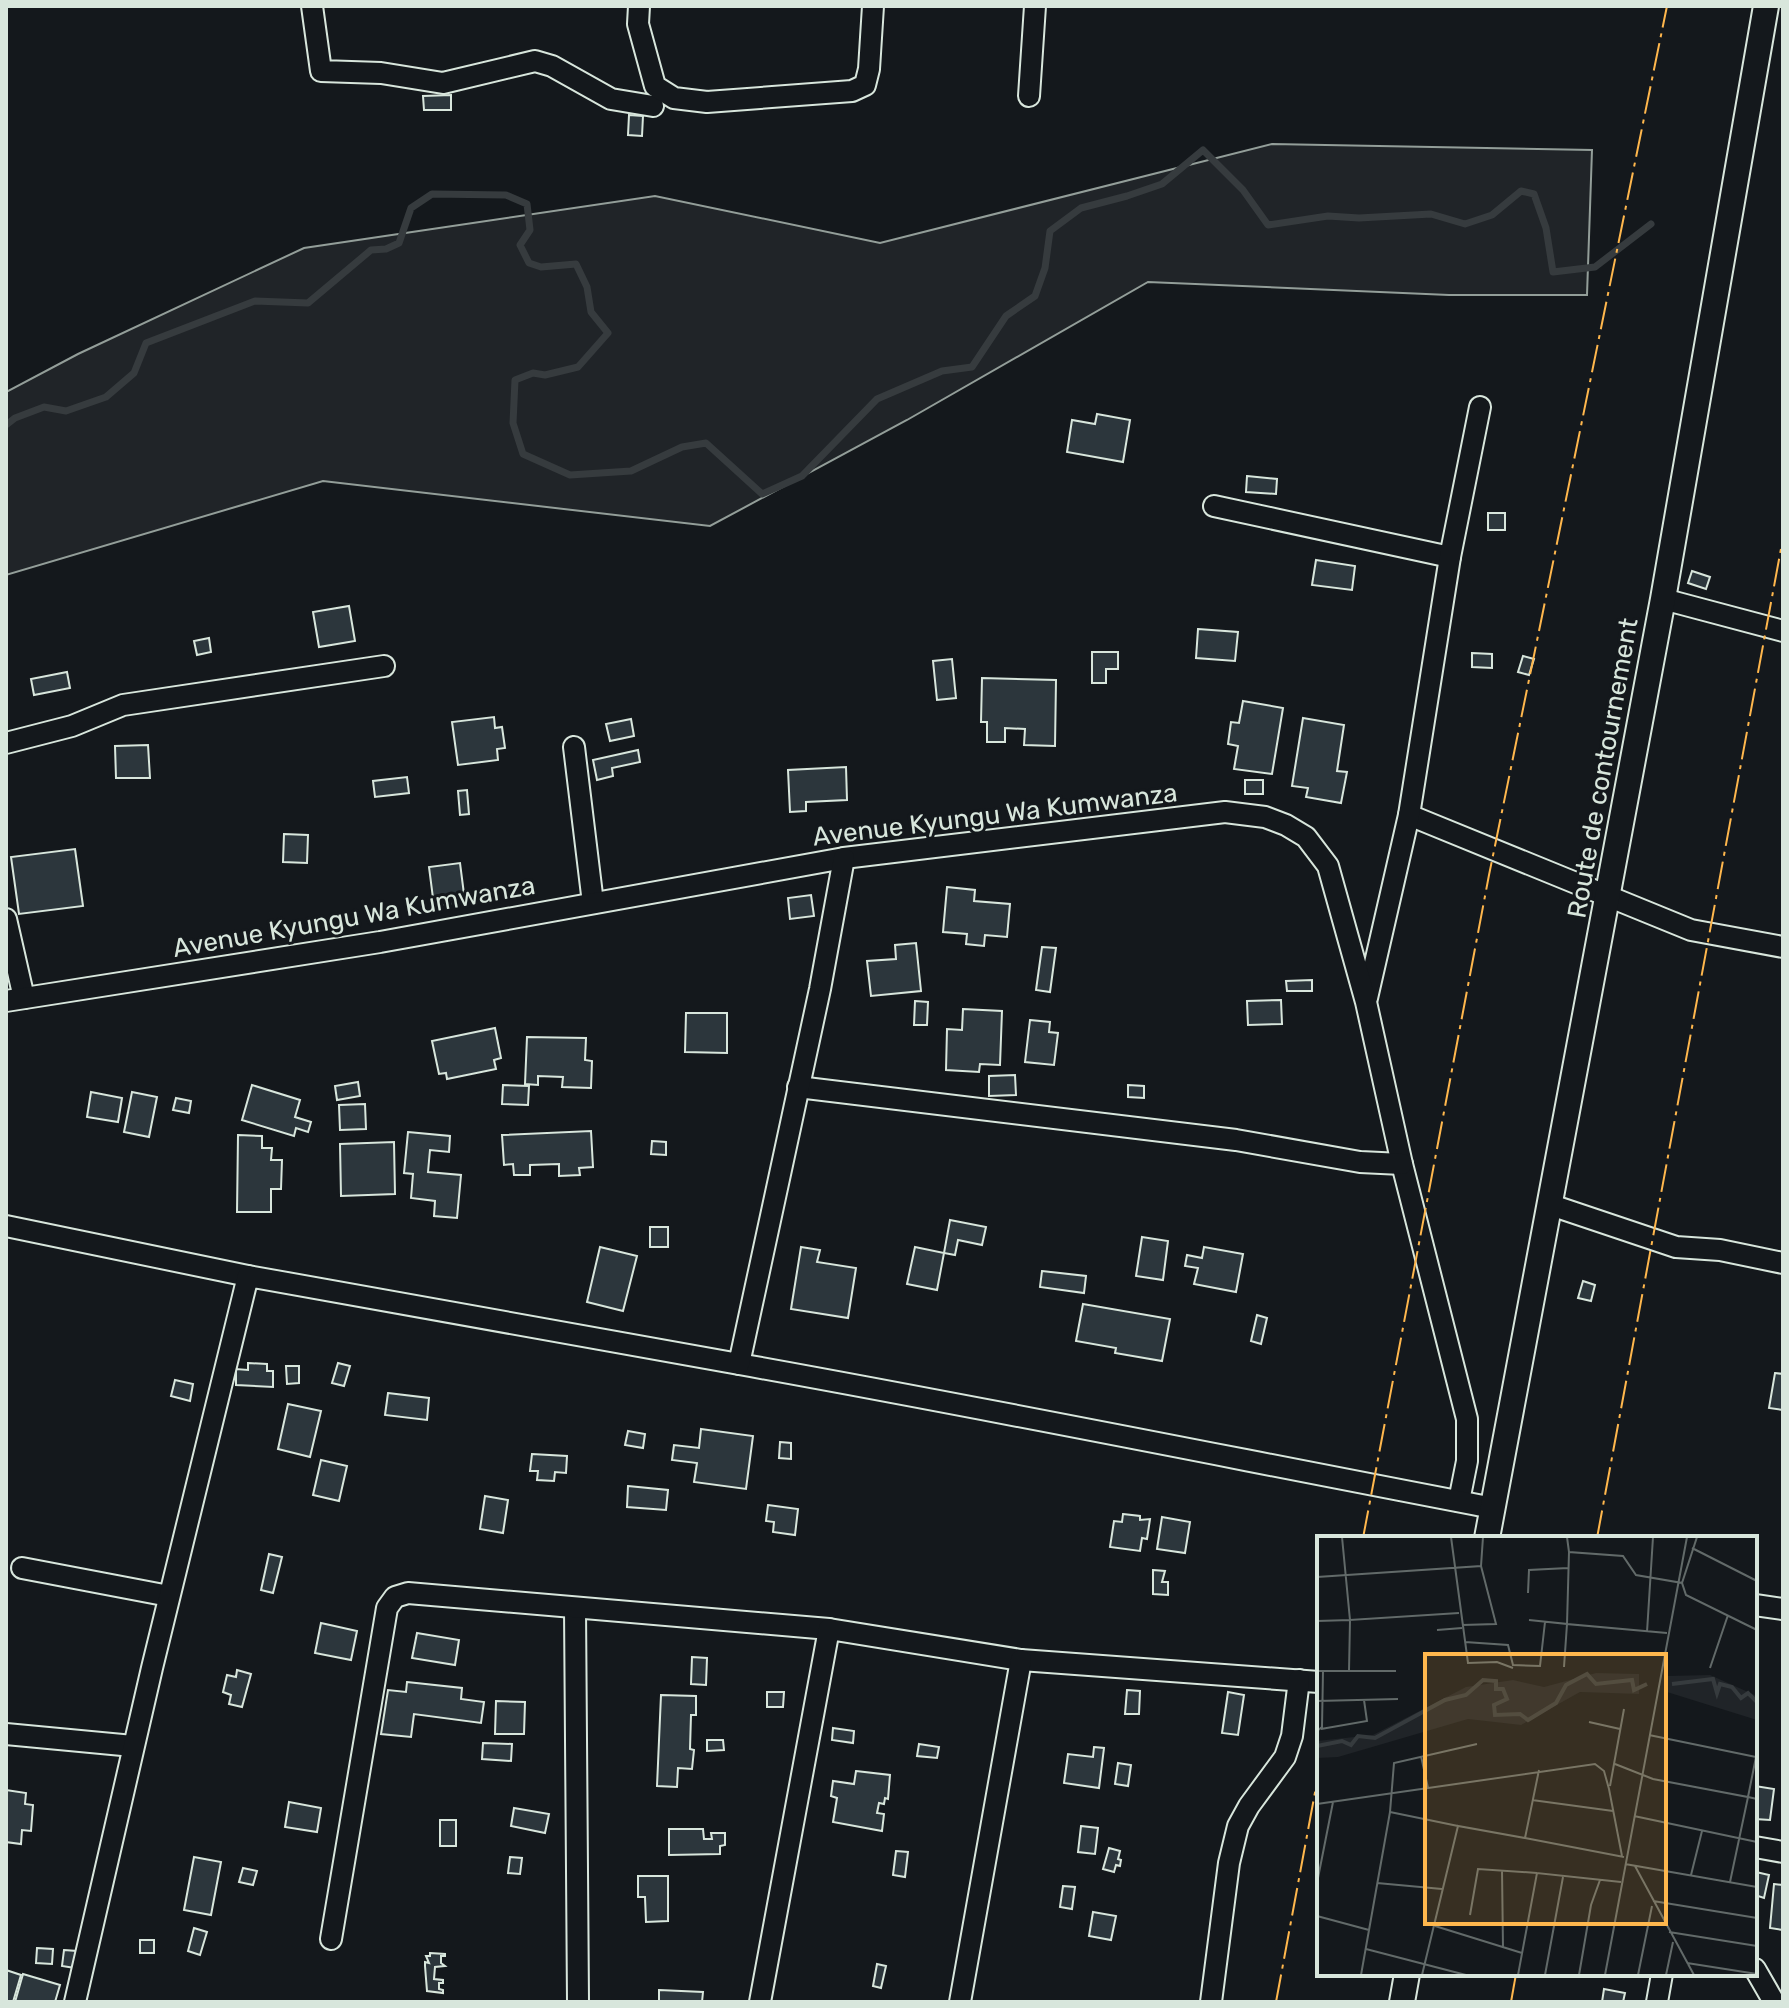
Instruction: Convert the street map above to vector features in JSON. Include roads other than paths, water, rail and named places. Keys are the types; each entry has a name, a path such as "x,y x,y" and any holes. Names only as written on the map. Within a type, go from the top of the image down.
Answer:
{"street":[{"path":"312,6 321,71 381,73 443,83 535,61 552,66 611,99 653,106"},
{"path":"639,6 638,24 655,86 674,98 707,102 852,91 865,85 873,6"},
{"path":"1029,96 1035,6"},
{"name":"Route de contournement","path":"1487,1536 1663,599 1766,6"},
{"path":"1366,1002 1409,815 1450,557 1480,407"},
{"path":"1214,506 1450,557"},
{"path":"1663,599 1783,631"},
{"path":"6,743 72,726 123,705 384,666"},
{"path":"574,747 593,903"},
{"name":"Avenue Kyungu Wa Kumwanza","path":"15,999 380,942 844,858 1225,812 1265,817 1306,837 1328,866 1366,1002 1402,1164 1467,1419 1467,1461 1459,1501"},
{"path":"1409,815 1691,930 1783,947"},
{"path":"739,1364 820,989 844,858"},
{"path":"6,919 15,999"},
{"path":"798,1087 1236,1140 1360,1162 1402,1164"},
{"path":"1551,1205 1676,1247 1720,1250 1783,1263"},
{"path":"6,1226 248,1276 1123,1435 1493,1508"},
{"path":"75,2002 133,1746 248,1276"},
{"path":"22,1568 169,1596"},
{"path":"331,1939 387,1608 395,1597 408,1593 829,1629 1021,1660 1100,1668 1309,1681 1285,1757 1238,1826 1229,1863 1211,2002"},
{"path":"1757,1605 1783,1609"},
{"path":"575,1608 578,2002"},
{"path":"760,2002 829,1629"},
{"path":"960,2002 1021,1660"},
{"path":"6,1734 133,1746"},
{"path":"1757,1847 1783,1852"},
{"path":"1757,1972 1774,2002"},
{"path":"1402,2002 1407,1976"},
{"path":"1657,2002 1662,1976"}],"waterway":[{"path":"6,425 15,418 44,407 66,411 106,397 134,373 146,343 255,301 308,303 371,250 386,249 399,243 411,208 432,194 506,195 527,204 530,230 520,245 529,263 541,267 576,264 587,287 591,312 608,333 578,367 545,375 533,373 515,380 513,423 523,454 570,475 631,471 682,447 706,443 762,494 802,476 877,399 942,371 972,367 1006,316 1035,296 1045,268 1050,231 1081,208 1162,184 1203,150 1243,190 1268,225 1328,216 1359,218 1431,214 1465,224 1492,215 1521,191 1534,194 1546,228 1553,272 1595,267 1651,224"}]}
